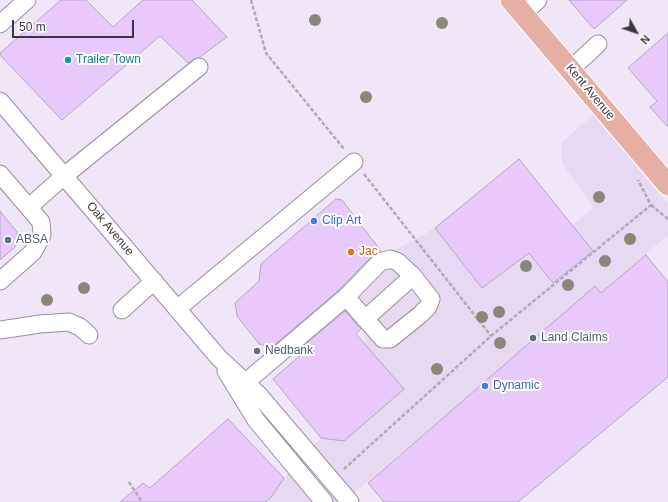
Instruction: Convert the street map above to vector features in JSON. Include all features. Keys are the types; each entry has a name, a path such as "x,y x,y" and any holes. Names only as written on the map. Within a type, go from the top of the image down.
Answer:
{"main road":[{"name":"Kent Avenue","path":"517,7 666,178"}],"street":[{"path":"0,24 27,0"},
{"path":"517,7 538,0"},
{"path":"571,69 598,44"},
{"path":"29,207 64,176 199,67"},
{"name":"Oak Avenue","path":"0,101 219,358 259,395 350,502"},
{"path":"177,309 354,162"},
{"path":"0,174 40,222 42,235 32,252 0,281"},
{"path":"246,382 346,297 380,262 390,260 398,262 413,276 431,299 428,307 421,314 390,340 383,339 346,297"},
{"path":"365,319 413,276"},
{"path":"122,310 154,281"},
{"path":"0,330 40,324 69,322 80,327 89,335"},
{"name":"Oak Avenue","path":"219,358 256,420 324,502"}],"path":[{"path":"636,176 650,205 668,219"},
{"path":"332,480 491,336 650,205"},
{"path":"129,482 142,502"}],"shaded area":[{"path":"593,115 668,204 668,235 601,293 595,286 344,502 266,502 284,478 321,438 344,441 403,389 365,344 364,326 340,294 385,256 435,228 482,288 529,253 553,282 593,252 572,225 594,208 562,163 562,142"}],"building":[{"name":"Trailer Town","path":"61,0 86,0 113,27 143,0 192,0 227,37 200,57 188,63 160,36 62,120 0,55 0,53"},
{"path":"569,0 627,0 594,29"},
{"path":"668,33 668,127 650,107 657,101 628,68"},
{"path":"519,159 593,251 553,283 529,253 482,288 435,228"},
{"path":"336,199 342,200 381,251 373,255 339,290 272,347 259,344 237,316 235,303 259,281 261,264"},
{"name":"ABSA","path":"0,211 17,232 15,247 0,260"},
{"path":"646,255 668,282 668,377 518,502 384,502 368,483 595,286 601,293"},
{"path":"345,311 361,329 356,334 404,389 344,441 321,438 273,379 302,354 296,352"},
{"path":"228,419 284,478 266,502 120,502 143,483 150,488"}],"place":[{"name":"Trailer Town","path":"68,60"},
{"name":"Clip Art","path":"314,221"},
{"name":"ABSA","path":"8,240"},
{"name":"Jac","path":"351,252"},
{"name":"Land Claims","path":"533,338"},
{"name":"Nedbank","path":"257,351"},
{"name":"Dynamic","path":"485,386"}]}
